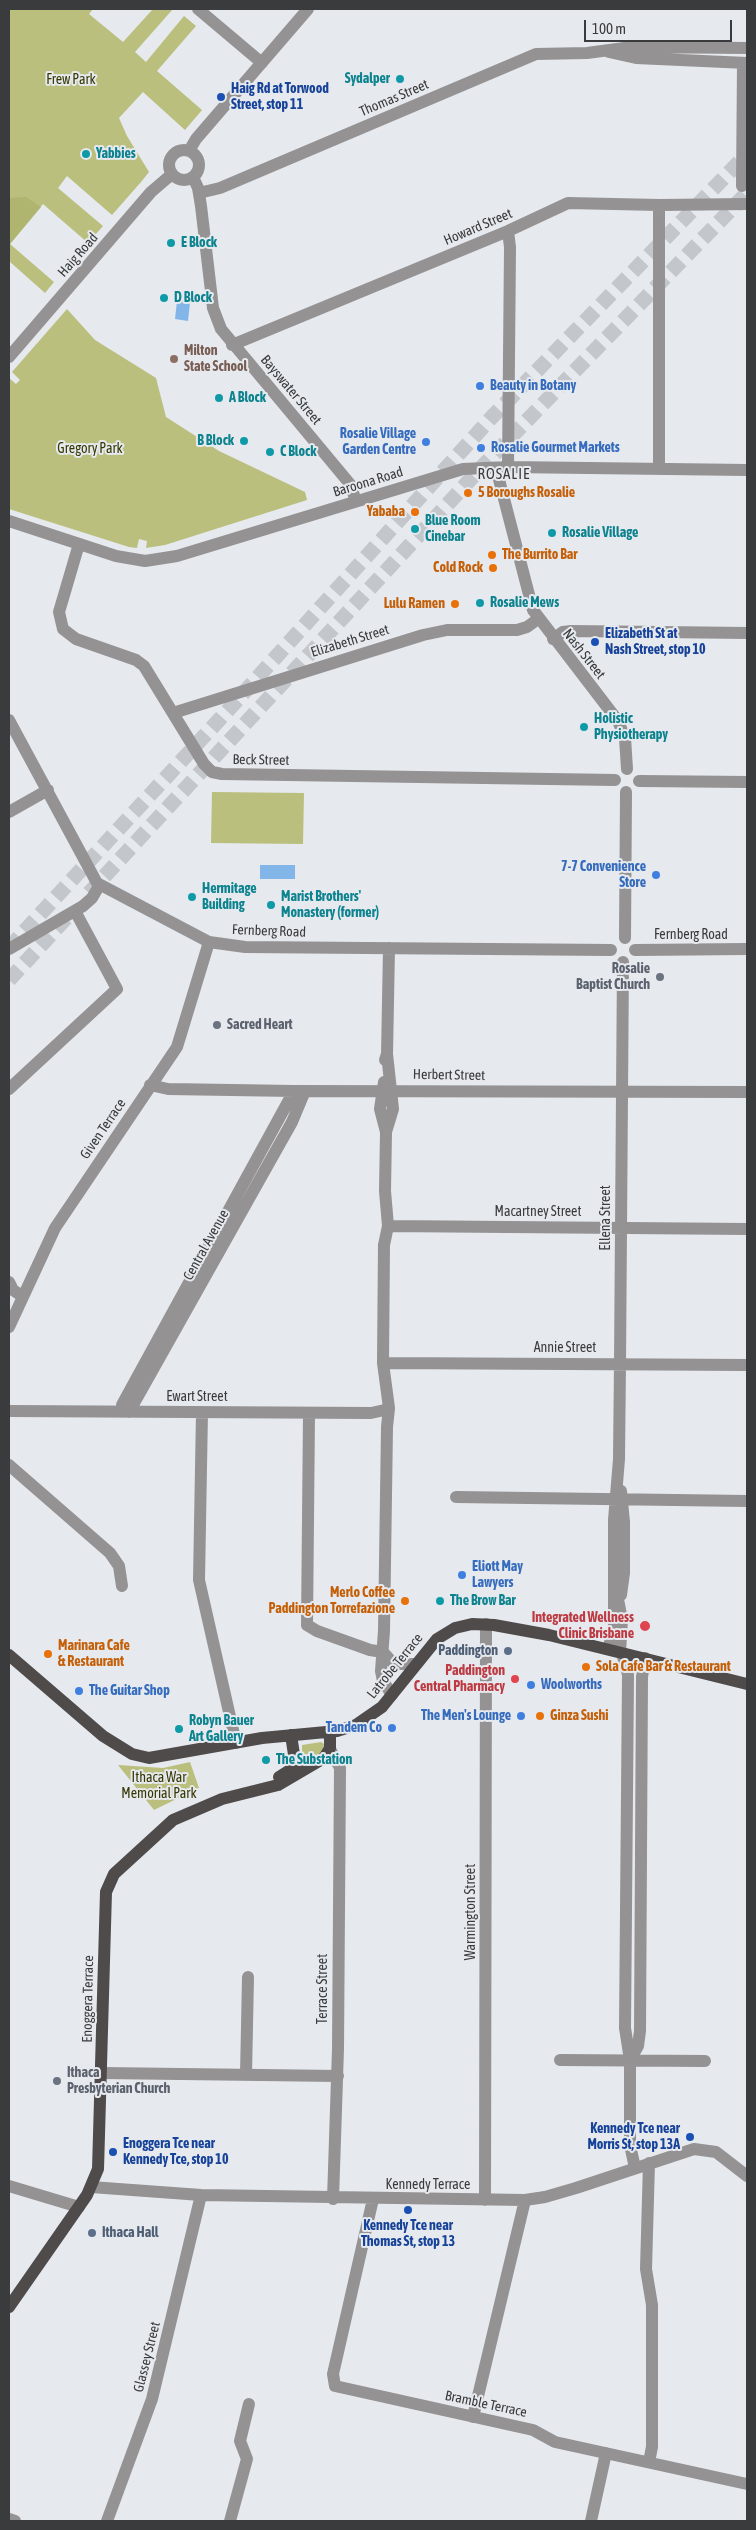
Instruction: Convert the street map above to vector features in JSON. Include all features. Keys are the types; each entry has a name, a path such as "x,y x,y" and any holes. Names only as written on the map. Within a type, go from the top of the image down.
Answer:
{"main road":[{"name":"Latrobe Terrace","path":"9,1655 94,1729 132,1754 156,1758 236,1743 348,1729 364,1722 379,1710 431,1644 447,1631 468,1624 486,1624 550,1635 747,1684"},
{"path":"330,1732 330,1749"},
{"name":"Enoggera Terrace","path":"9,2307 91,2188 100,2162 106,1900 110,1880 118,1869 173,1820 207,1804 235,1795 287,1773 294,1761 291,1735"},
{"path":"294,1749 303,1761 318,1761"},
{"name":"Enoggera Terrace","path":"235,1795 278,1786 327,1756 330,1749"}],"street":[{"path":"198,9 262,63"},
{"path":"189,151 196,139 308,9"},
{"name":"Thomas Street","path":"199,193 220,188 532,55 604,51 632,47 747,48"},
{"name":"Thomas Street","path":"604,51 636,58 745,63"},
{"path":"742,186 745,63"},
{"path":"179,151 189,151 198,160 198,169 193,177 180,179 172,174 169,166 172,156 179,151"},
{"name":"Haig Road","path":"9,357 151,192 172,174"},
{"name":"Bayswater Street","path":"193,177 199,193 215,314 221,329 350,484 356,501"},
{"name":"Howard Street","path":"232,344 508,232 570,203 659,206 747,204"},
{"path":"659,206 659,470"},
{"name":"Nash Street","path":"508,232 510,247 502,468 528,598 538,619 618,721 625,738 627,769"},
{"name":"Baroona Road","path":"9,520 79,544 135,560 166,558 454,471 502,468 747,470"},
{"name":"Beck Street","path":"79,544 60,612 63,629 76,639 136,660 144,666 207,767 216,774 615,780"},
{"name":"Elizabeth Street","path":"173,713 423,634 447,630 517,630 527,627 538,619"},
{"path":"553,639 563,632 572,631 747,633"},
{"path":"9,720 99,886 89,902 9,949"},
{"path":"627,769 637,774 639,781 633,790 626,792 617,787 615,780 618,773 627,769"},
{"path":"639,781 747,782"},
{"path":"9,812 48,790"},
{"path":"625,938 626,792"},
{"name":"Fernberg Road","path":"99,886 208,942 245,947 612,950"},
{"path":"9,1089 117,989 74,911"},
{"path":"625,938 634,943 635,950 630,960 623,962 616,959 612,950 614,942 625,938"},
{"name":"Given Terrace","path":"9,1327 55,1228 177,1047 208,942"},
{"path":"389,948 387,1054 384,1068 387,1090 380,1109 386,1132 384,1202 388,1226 384,1246 383,1363 379,1384 387,1409 383,1652 381,1673 392,1695"},
{"name":"Fernberg Road","path":"635,950 747,949"},
{"name":"Ellena Street","path":"623,962 622,1228 617,1474 624,1573 621,1588 621,1652 628,1675 625,2028 630,2060 630,2138 635,2168"},
{"name":"Herbert Street","path":"150,1086 168,1089 300,1091 747,1092"},
{"name":"Central Avenue","path":"124,1412 125,1398 300,1091"},
{"name":"Macartney Street","path":"388,1226 747,1229"},
{"path":"9,1282 13,1290 22,1296"},
{"name":"Annie Street","path":"383,1363 747,1365"},
{"name":"Ewart Street","path":"9,1411 371,1414 387,1409"},
{"path":"202,1412 199,1580 236,1743"},
{"path":"308,1413 307,1625 317,1631 372,1651 383,1652 394,1664 416,1664"},
{"path":"9,1465 110,1553 119,1566 122,1586"},
{"path":"456,1497 747,1501"},
{"name":"Ellena Street","path":"607,1649 614,1634 614,1579 619,1499"},
{"name":"Ellena Street","path":"614,1579 621,1616"},
{"name":"Warmington Street","path":"485,2200 486,1624"},
{"path":"630,2060 640,2041 642,1677 645,1658"},
{"name":"Terrace Street","path":"330,1749 339,1765 338,2076 333,2198"},
{"path":"318,1761 331,1767 338,1778"},
{"path":"626,1792 642,1792"},
{"path":"626,1939 641,1939"},
{"path":"246,2075 248,1977"},
{"path":"560,2060 705,2061"},
{"path":"102,2073 338,2076"},
{"name":"Kennedy Terrace","path":"91,2188 200,2195 525,2200 552,2195 688,2150 709,2149 716,2152 747,2176"},
{"path":"648,2163 646,2268 652,2305 652,2447 650,2462"},
{"path":"9,2186 79,2207"},
{"name":"Glassey Street","path":"107,2521 152,2400 200,2195"},
{"name":"Bramble Terrace","path":"373,2199 333,2374 334,2384 347,2390 533,2430 555,2442 747,2484"},
{"path":"473,2417 525,2200"},
{"path":"230,2521 247,2459 240,2440 249,2404"},
{"path":"591,2521 606,2453"},
{"path":"9,2519 15,2521"}],"green space":[{"name":"Frew Park","path":"9,9 93,9 89,14 123,42 153,9 173,9 135,52 146,62 184,16 196,26 157,71 202,110 185,130 143,92 119,118 127,136 149,172 141,182 112,215 67,176 58,188 103,226 88,243 43,204 10,244 54,282 45,293 9,261"},
{"path":"26,197 41,207 10,244 9,198"},
{"name":"Gregory Park","path":"67,309 95,340 156,378 166,417 219,451 305,492 307,500 165,545 146,548 147,541 139,539 137,548 129,547 9,509 9,378 16,384 20,380 12,372"},
{"path":"212,792 304,793 303,844 211,843"},
{"path":"321,1742 324,1744 323,1752 313,1758 302,1753 302,1745"},
{"name":"Ithaca War Memorial Park","path":"190,1762 199,1788 154,1810 118,1765 163,1768"}],"water":[{"path":"178,292 191,293 188,321 175,319"},
{"path":"260,865 295,865 295,879 260,879"}],"tunnel":[{"path":"9,948 230,708 492,417 747,154"},
{"path":"89,893 480,469 747,193"},
{"path":"9,980 68,916"}],"place":[{"name":"Sydalper","path":"400,79"},
{"name":"Haig Rd at Torwood Street, stop 11","path":"221,97"},
{"name":"Yabbies","path":"86,154"},
{"name":"E Block","path":"171,243"},
{"name":"D Block","path":"164,298"},
{"name":"Milton State School","path":"174,359"},
{"name":"Beauty in Botany","path":"480,386"},
{"name":"A Block","path":"219,398"},
{"name":"B Block","path":"244,441"},
{"name":"Rosalie Village Garden Centre","path":"426,442"},
{"name":"Rosalie Gourmet Markets","path":"481,448"},
{"name":"C Block","path":"270,452"},
{"name":"5 Boroughs Rosalie","path":"468,493"},
{"name":"Yababa","path":"415,512"},
{"name":"Blue Room Cinebar","path":"415,529"},
{"name":"Rosalie Village","path":"552,533"},
{"name":"The Burrito Bar","path":"492,555"},
{"name":"Cold Rock","path":"493,568"},
{"name":"Rosalie Mews","path":"480,603"},
{"name":"Lulu Ramen","path":"455,604"},
{"name":"Elizabeth St at Nash Street, stop 10","path":"595,642"},
{"name":"Holistic Physiotherapy","path":"584,727"},
{"name":"7-7 Convenience Store","path":"656,875"},
{"name":"Hermitage Building","path":"192,897"},
{"name":"Marist Brothers' Monastery (former)","path":"271,905"},
{"name":"Rosalie Baptist Church","path":"660,977"},
{"name":"Sacred Heart","path":"217,1025"},
{"name":"Eliott May Lawyers","path":"462,1575"},
{"name":"Merlo Coffee Paddington Torrefazione","path":"405,1601"},
{"name":"The Brow Bar","path":"440,1601"},
{"name":"Integrated Wellness Clinic Brisbane","path":"645,1626"},
{"name":"Paddington","path":"508,1651"},
{"name":"Marinara Cafe & Restaurant","path":"48,1654"},
{"name":"Sola Cafe Bar & Restaurant","path":"586,1667"},
{"name":"Paddington Central Pharmacy","path":"515,1679"},
{"name":"Woolworths","path":"531,1685"},
{"name":"The Guitar Shop","path":"79,1691"},
{"name":"The Men's Lounge","path":"521,1716"},
{"name":"Ginza Sushi","path":"540,1716"},
{"name":"Tandem Co","path":"392,1728"},
{"name":"Robyn Bauer Art Gallery","path":"179,1729"},
{"name":"The Substation","path":"266,1760"},
{"name":"Ithaca Presbyterian Church","path":"57,2081"},
{"name":"Kennedy Tce near Morris St, stop 13A","path":"690,2137"},
{"name":"Enoggera Tce near Kennedy Tce, stop 10","path":"113,2152"},
{"name":"Kennedy Tce near Thomas St, stop 13","path":"408,2210"},
{"name":"Ithaca Hall","path":"92,2233"}],"district":[{"name":"ROSALIE","path":"504,474"}]}
